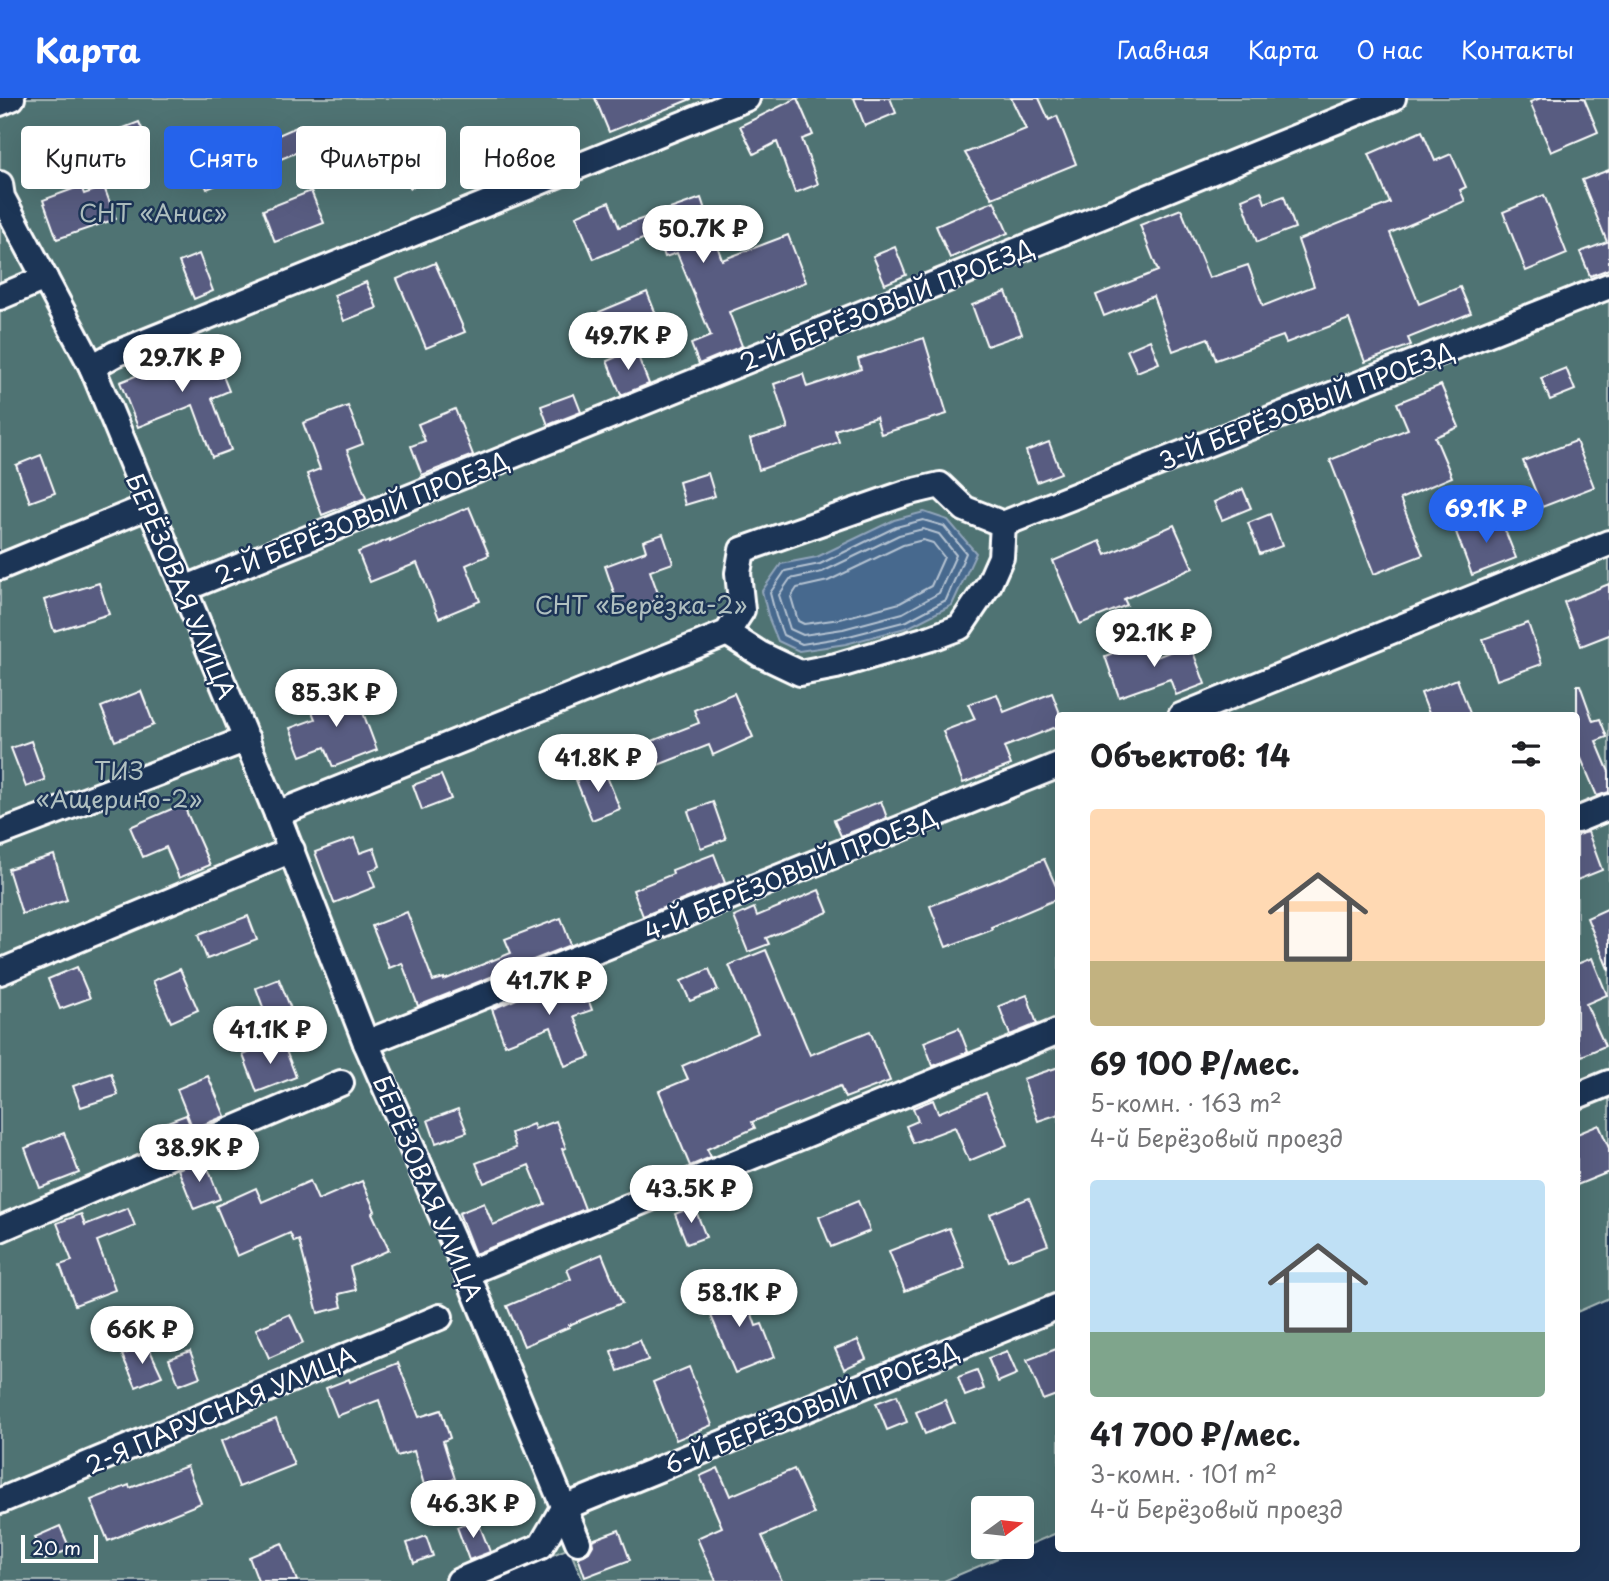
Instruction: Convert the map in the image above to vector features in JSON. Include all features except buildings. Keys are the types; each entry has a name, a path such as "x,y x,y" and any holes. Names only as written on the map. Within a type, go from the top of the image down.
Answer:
{"street":[{"path":"0,103 12,98"},
{"path":"92,367 115,354 747,98"},
{"name":"2-Й БЕРЁЗОВЫЙ ПРОЕЗД","path":"184,589 1393,98"},
{"name":"БЕРЁЗОВАЯ УЛИЦА","path":"0,184 2,197 92,367 292,850 366,1043 467,1273 578,1542"},
{"path":"0,297 45,278"},
{"name":"3-Й БЕРЁЗОВЫЙ ПРОЕЗД","path":"1003,524 1609,286"},
{"path":"277,814 727,633 742,610 738,573 742,550 906,493 940,485 965,509 1003,524 1001,557 989,584 960,627 836,666 800,673 760,654 727,633"},
{"path":"0,567 149,506"},
{"path":"1191,712 1609,543"},
{"path":"0,832 247,739"},
{"name":"4-Й БЕРЁЗОВЫЙ ПРОЕЗД","path":"366,1043 1055,767"},
{"path":"1580,819 1609,807"},
{"path":"0,972 292,850"},
{"path":"467,1273 1055,1033"},
{"path":"0,1230 341,1083"},
{"path":"1580,1095 1609,1083"},
{"name":"6-Й БЕРЁЗОВЫЙ ПРОЕЗД","path":"564,1508 1055,1308"},
{"name":"2-Я ПАРУСНАЯ УЛИЦА","path":"0,1501 440,1317"},
{"path":"459,1581 541,1546 564,1508"}],"green space":[{"name":"СНТ «Берёзка-2»","path":"0,98 1609,98 1609,1298 1580,1311 1580,712 1055,712 1055,1534 1034,1543 1034,1496 971,1496 971,1559 996,1559 944,1581 583,1581 569,1548 491,1581 0,1581"}],"water":[{"path":"924,512 948,520 976,553 952,605 909,627 846,644 799,651 778,641 762,591 781,564 817,557 894,520"}],"park label":[{"name":"СНТ «Анис»","path":"153,212"},
{"name":"ТИЗ «Ащерино-2»","path":"119,784"}]}
